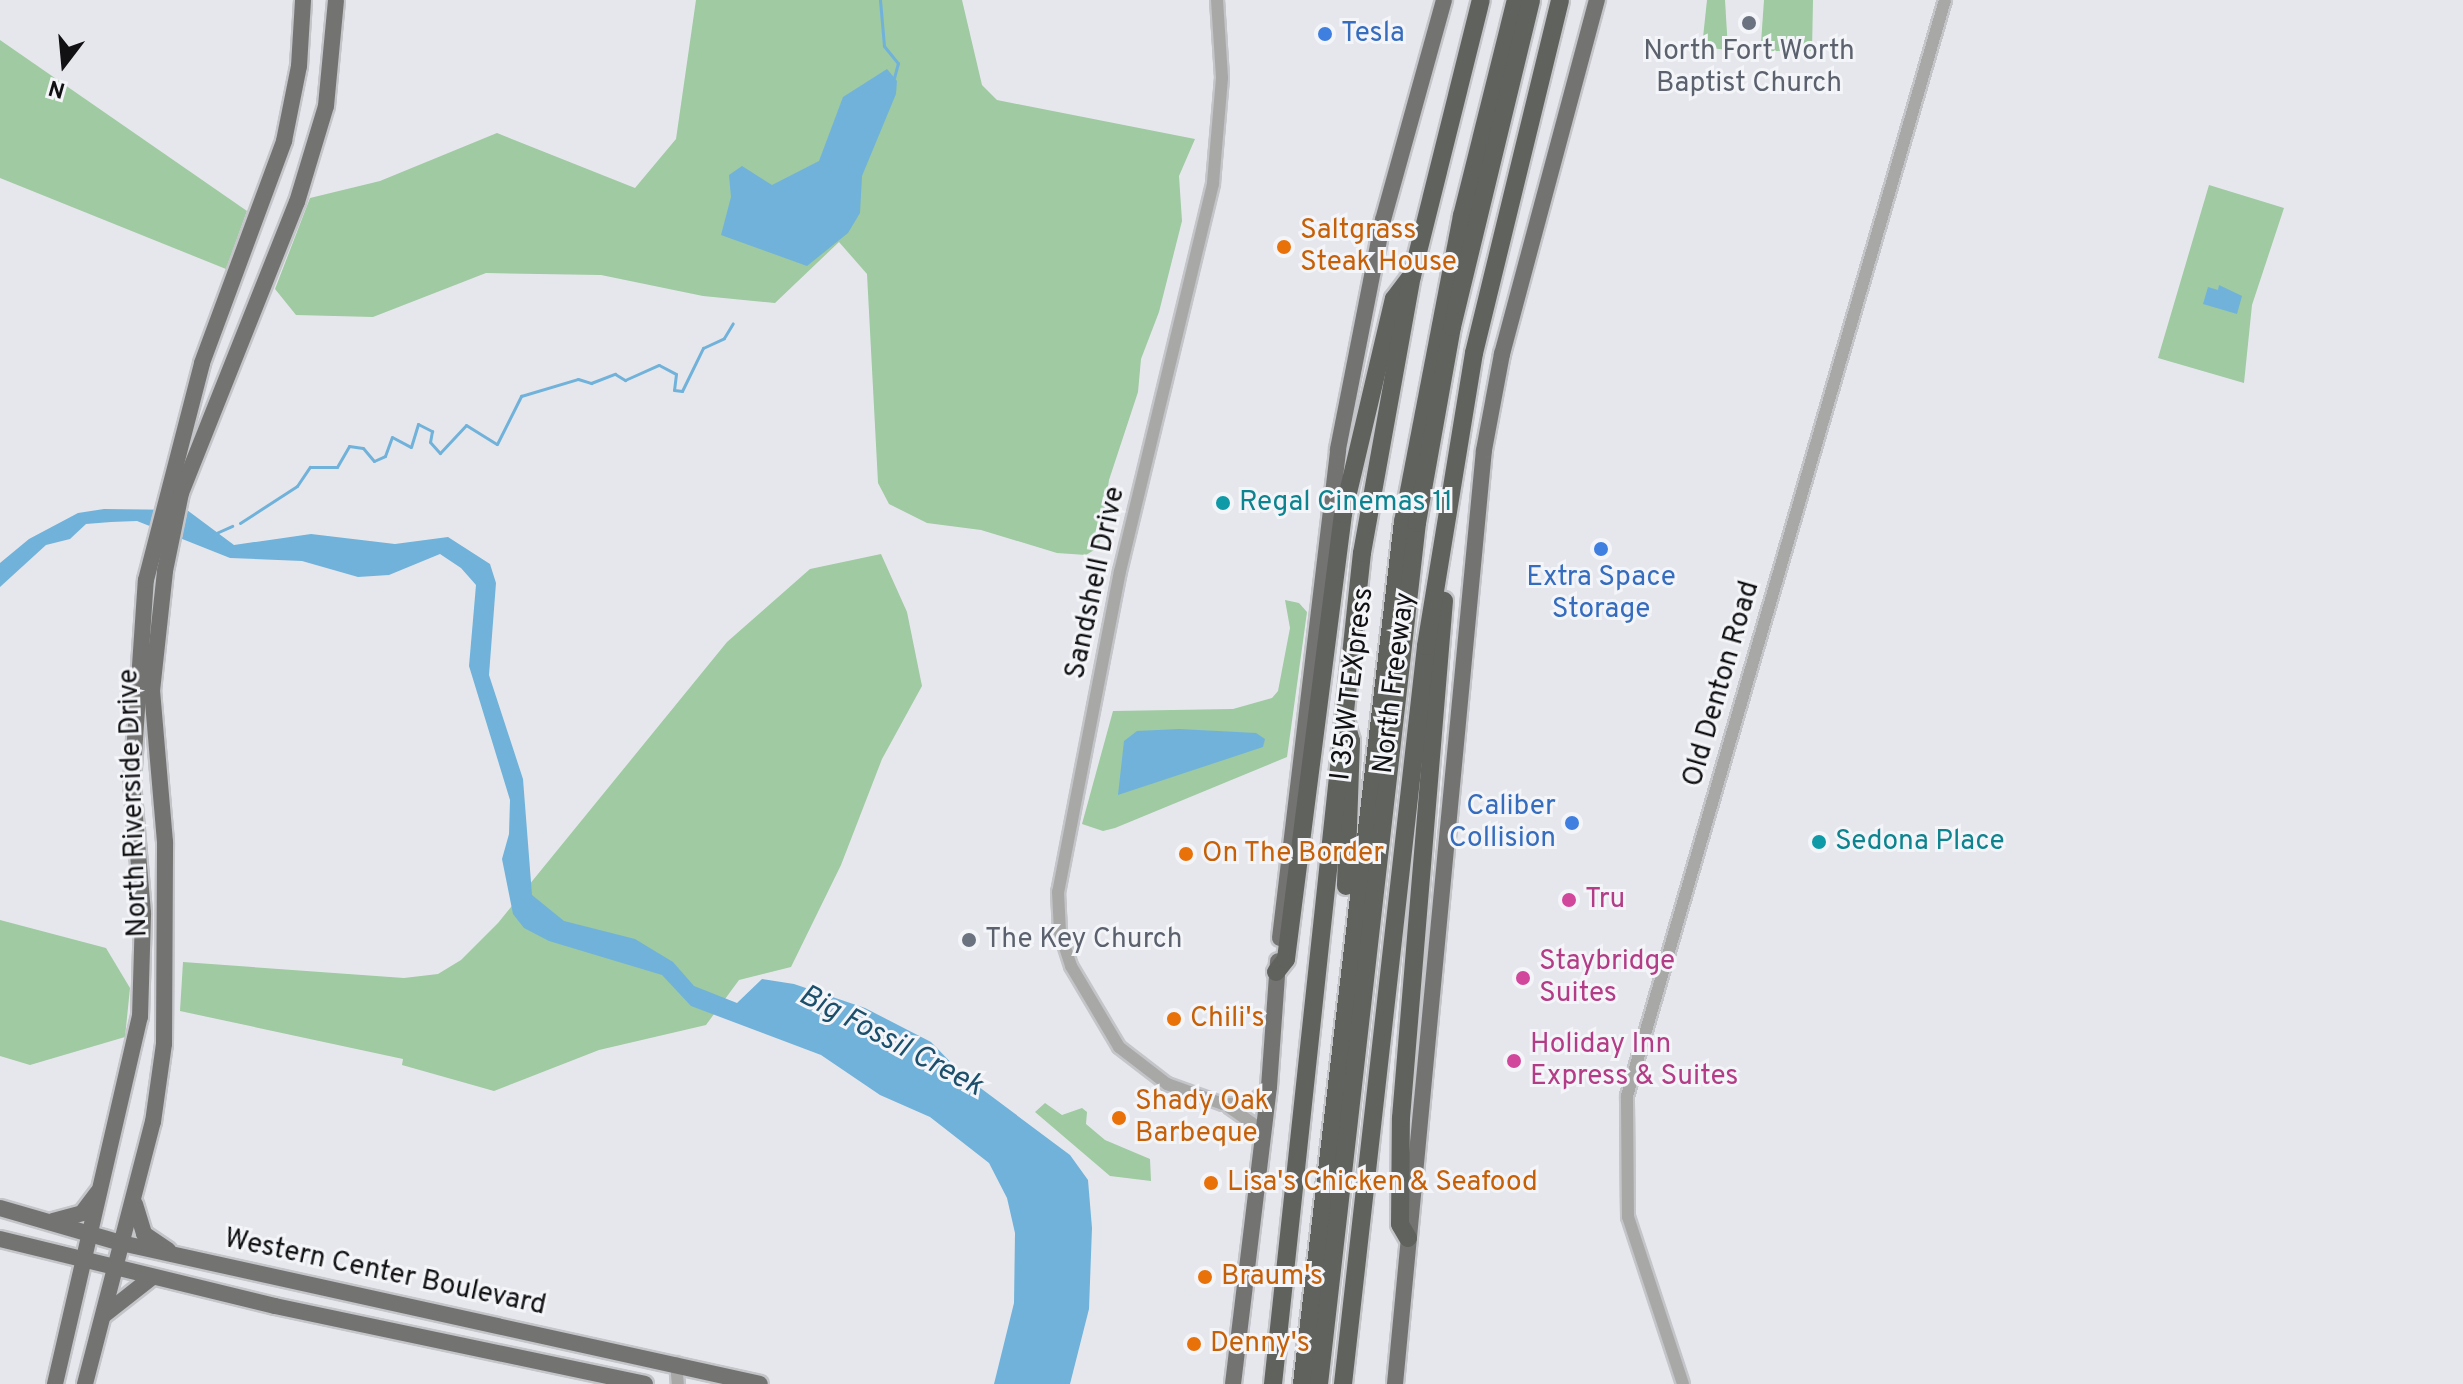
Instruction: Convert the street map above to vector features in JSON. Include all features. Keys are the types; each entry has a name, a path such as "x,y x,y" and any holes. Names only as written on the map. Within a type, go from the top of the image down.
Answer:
{"highway":[{"name":"North Freeway","path":"1273,1384 1288,1211 1342,706 1362,553 1412,276 1481,0"},
{"name":"I 35W TEXpress","path":"1302,1384 1387,626 1419,422 1465,202 1516,0"},
{"name":"I 35W TEXpress","path":"1319,1384 1417,523 1455,313 1531,0"},
{"name":"North Freeway","path":"1343,1384 1426,646 1461,423 1513,181 1560,1"},
{"path":"1276,972 1286,959 1351,470 1394,299 1412,276"},
{"path":"1408,1238 1400,1224 1401,1118 1443,613 1468,440 1461,423"},
{"path":"1335,1074 1351,741 1342,706"},
{"path":"1260,1384 1277,1242 1288,1211"},
{"path":"1348,1344 1352,1384"}],"main road":[{"name":"North Riverside Drive","path":"55,1384 92,1236 100,1187 140,1017 143,913 132,783 138,652 202,363 284,141 299,66 303,0"},
{"name":"North Riverside Drive","path":"172,497 297,202 326,106 336,0"},
{"path":"1233,1384 1269,1087 1276,972 1338,449 1380,233 1444,0"},
{"path":"1395,1384 1484,450 1502,354 1597,0"},
{"name":"North Riverside Drive","path":"85,1384 135,1196 164,1044 165,842 152,691 160,557"},
{"path":"48,1221 82,1213 100,1187"},
{"path":"135,1196 136,1219 144,1234 176,1256"},
{"name":"Western Center Boulevard","path":"0,1208 92,1236 176,1256 676,1363 694,1376 760,1384"},
{"name":"Western Center Boulevard","path":"0,1239 151,1278 645,1384"},
{"path":"103,1316 151,1278"}],"street":[{"name":"Sandshell Drive","path":"1217,0 1222,78 1213,184 1120,571 1058,892 1060,932 1071,966 1119,1047 1167,1084 1223,1104 1255,1125 1262,1141"},
{"name":"Old Denton Road","path":"1683,1384 1628,1217 1627,1096 1945,0"},
{"path":"1223,1104 1251,1104 1269,1087"},
{"path":"676,1363 678,1384"}],"green space":[{"path":"696,0 962,0 982,85 997,100 1195,139 1179,176 1182,221 1159,312 1141,359 1138,392 1109,480 1099,547 1086,555 1057,553 981,530 927,523 889,504 878,483 867,274 839,242 775,303 703,296 601,275 486,273 373,317 296,315 275,289 310,198 380,181 497,133 635,188 676,139"},
{"path":"1707,0 1725,0 1728,50 1702,47"},
{"path":"1764,0 1813,0 1812,51 1769,51 1761,43"},
{"path":"0,40 247,211 226,269 0,178"},
{"path":"2209,185 2284,208 2252,305 2244,383 2158,358"},
{"path":"881,554 907,612 922,686 882,759 841,865 791,967 739,980 706,1025 599,1050 494,1091 402,1065 403,1059 180,1011 183,962 404,978 438,974 461,960 498,923 727,642 810,569"},
{"path":"1285,600 1299,603 1307,612 1287,757 1115,828 1103,831 1082,824 1113,711 1233,709 1272,698 1278,691 1290,628"},
{"path":"0,920 106,948 130,988 125,1037 30,1065 0,1056"},
{"path":"1045,1103 1062,1115 1082,1108 1087,1112 1086,1124 1105,1140 1150,1159 1151,1181 1110,1176 1035,1112"}],"water":[{"path":"887,69 897,81 896,94 862,176 860,213 848,233 807,266 721,235 731,197 729,175 742,166 772,185 819,161 843,97"},
{"path":"2219,285 2242,296 2237,314 2203,304 2208,287 2218,290"},
{"name":"Big Fossil Creek","path":"104,509 187,510 234,545 311,534 395,544 448,537 490,564 496,583 489,675 523,779 532,895 564,921 635,939 673,962 694,986 737,1003 762,979 794,984 865,1008 931,1042 963,1075 1070,1155 1088,1180 1092,1228 1089,1309 1070,1384 994,1384 1014,1303 1015,1233 1007,1198 989,1163 930,1117 880,1095 821,1055 691,1006 662,975 549,941 524,928 513,914 502,859 509,834 510,800 469,666 476,585 461,568 440,554 389,575 358,577 302,561 230,558 137,521 111,522 86,524 70,539 46,545 0,587 0,563 29,539 78,513"},
{"path":"1179,729 1256,733 1265,739 1263,747 1118,795 1124,741 1137,731"}],"waterway":[{"path":"880,0 884,46 898,63 894,78"},
{"path":"240,523 297,486 310,467 337,467 349,446 363,448 374,461 385,456 392,437 411,447 418,424 432,431 430,442 440,453 466,425 497,444 521,396 578,379 591,383 615,374 625,380 659,365 676,374 674,390 682,391 703,348 724,338 733,323"},
{"path":"214,534 232,526"}],"place":[{"name":"North Fort Worth Baptist Church","path":"1749,23"},
{"name":"Tesla","path":"1325,34"},
{"name":"Saltgrass Steak House","path":"1284,247"},
{"name":"Regal Cinemas 11","path":"1223,503"},
{"name":"Extra Space Storage","path":"1601,549"},
{"name":"Caliber Collision","path":"1572,823"},
{"name":"Sedona Place","path":"1819,842"},
{"name":"On The Border","path":"1186,854"},
{"name":"Tru","path":"1569,900"},
{"name":"The Key Church","path":"969,940"},
{"name":"Staybridge Suites","path":"1523,978"},
{"name":"Chili's","path":"1174,1019"},
{"name":"Holiday Inn Express & Suites","path":"1514,1061"},
{"name":"Shady Oak Barbeque","path":"1119,1118"},
{"name":"Lisa's Chicken & Seafood","path":"1211,1183"},
{"name":"Braum's","path":"1205,1277"},
{"name":"Denny's","path":"1194,1344"}]}
